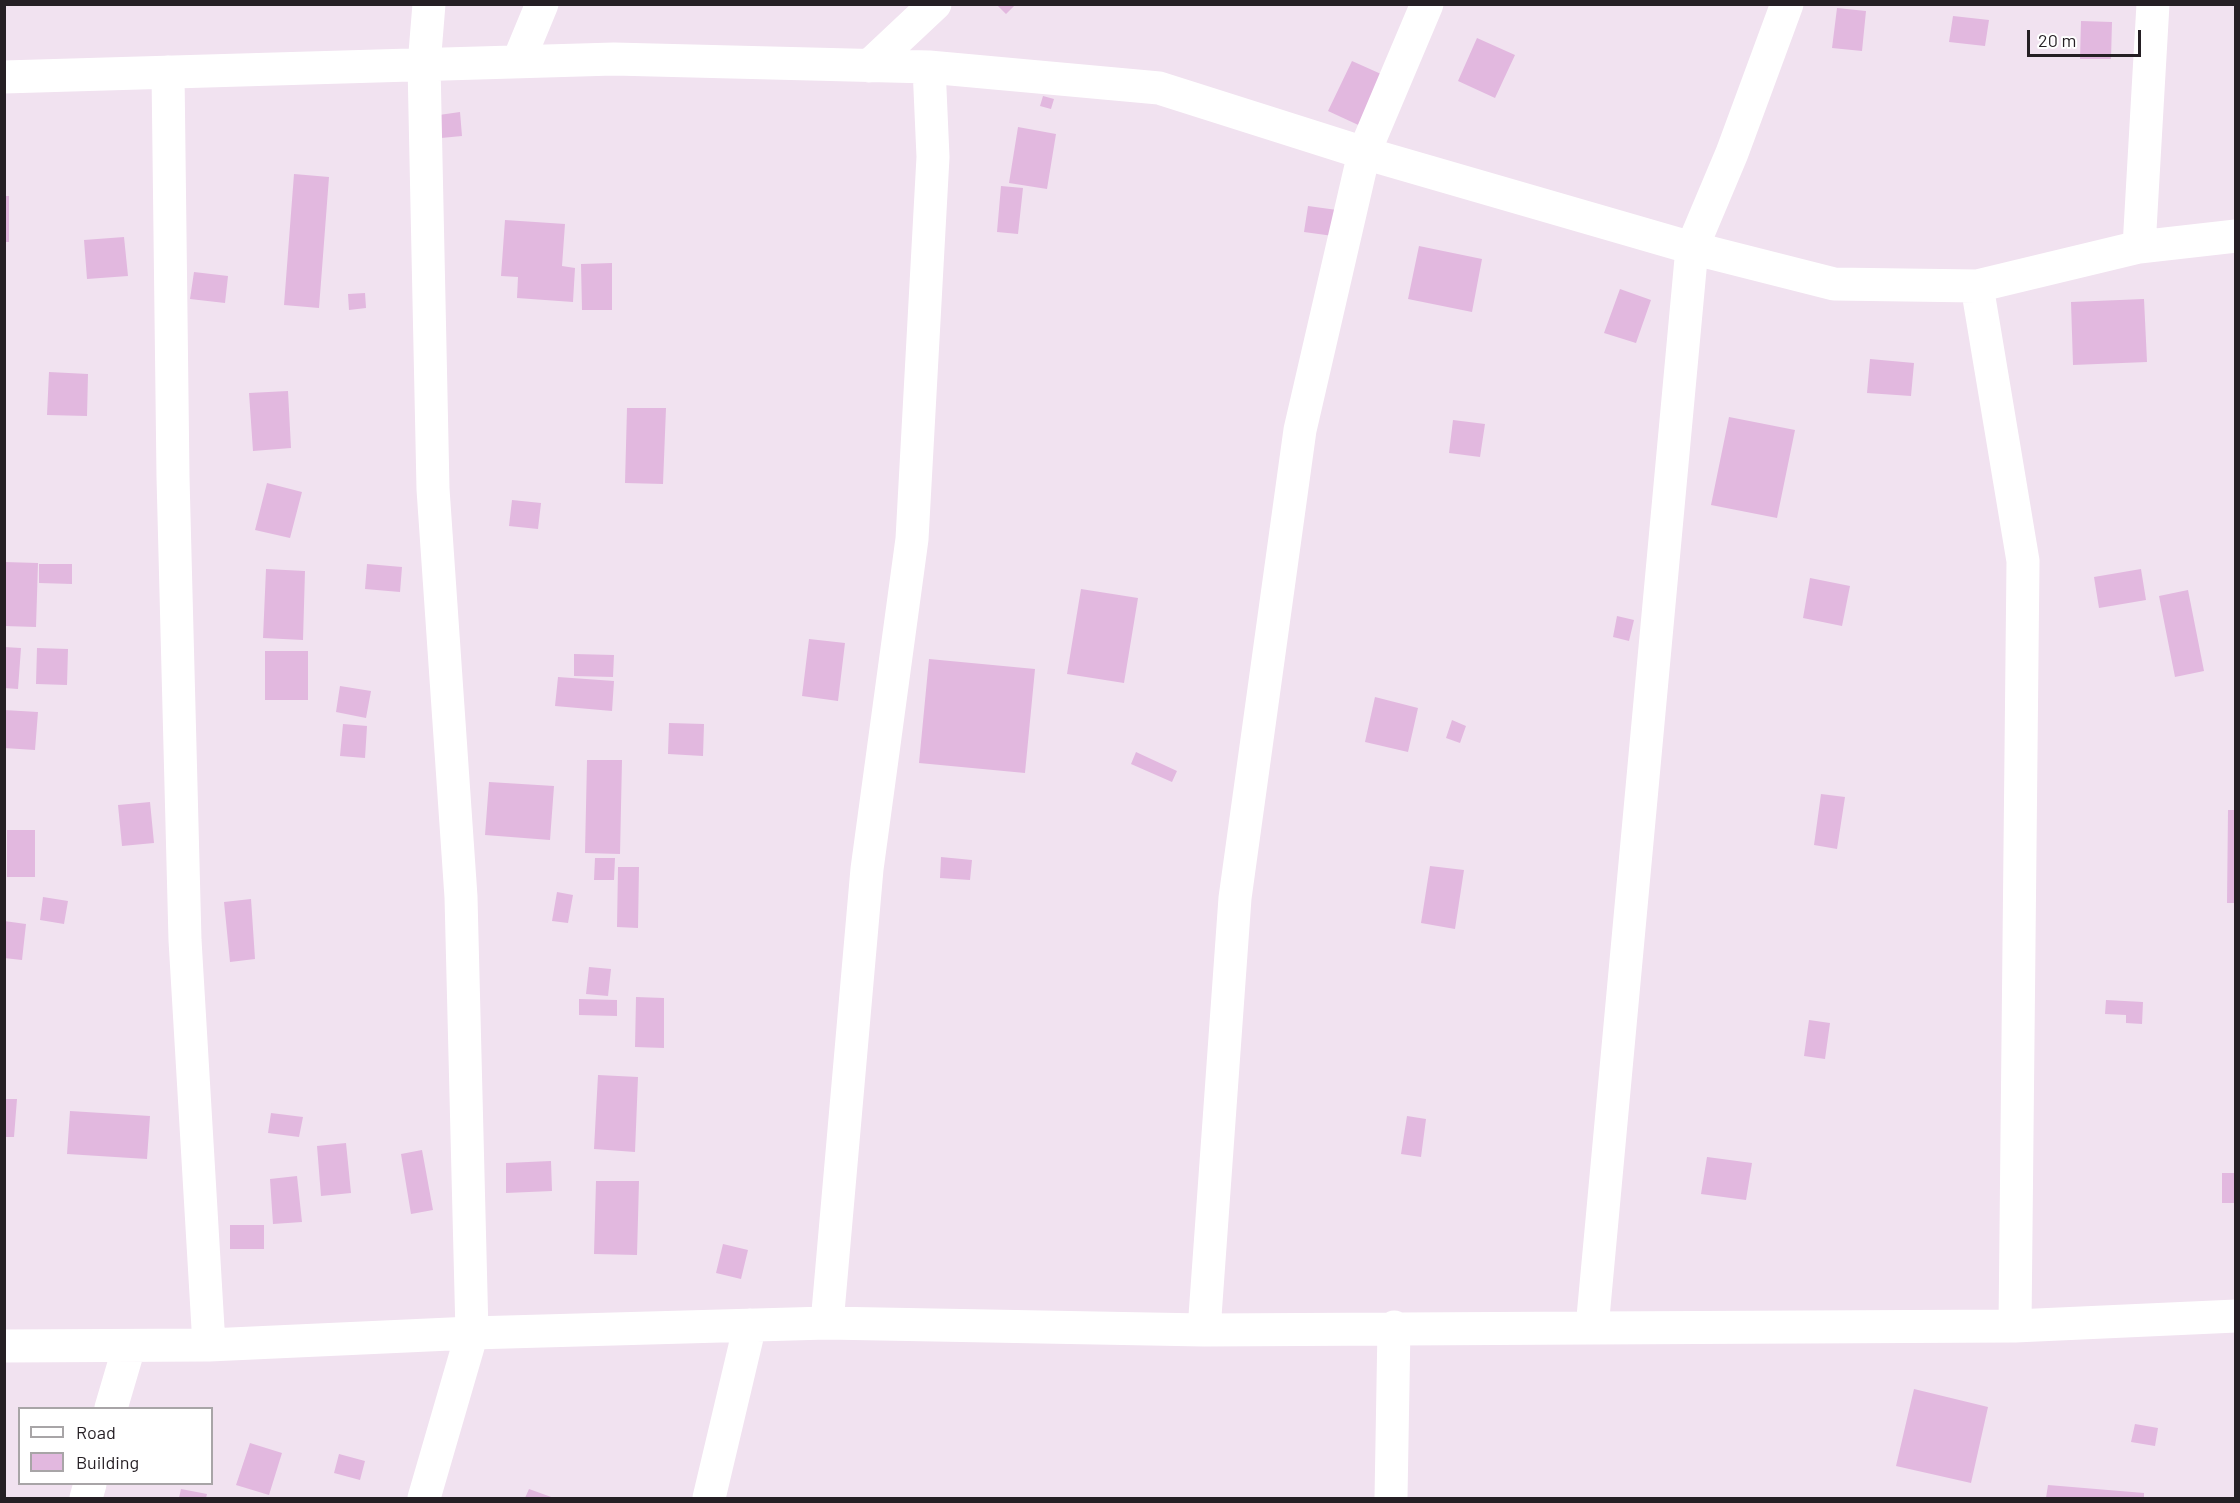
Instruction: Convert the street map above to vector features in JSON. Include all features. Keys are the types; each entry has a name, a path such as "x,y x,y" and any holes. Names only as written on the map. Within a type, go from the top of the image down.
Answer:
{"street":[{"path":"424,1498 472,1333 460,897 433,489 424,65 429,4"},
{"path":"518,62 542,4"},
{"path":"868,66 935,4"},
{"path":"1204,1330 1235,898 1300,430 1364,153 1427,4"},
{"path":"1592,1328 1692,248 1732,153 1787,4"},
{"path":"2139,247 2153,4"},
{"path":"4,77 614,59 928,67 1159,88 1364,153 1692,248 1834,284 1977,286 2139,247 2235,236"},
{"path":"827,1323 867,869 912,539 933,157 928,67"},
{"path":"168,72 173,465 185,940 209,1345"},
{"path":"1977,286 2023,561 2015,1326"},
{"path":"4,1346 209,1345 472,1333 827,1323 1204,1330 2015,1326 2235,1316"},
{"path":"709,1498 750,1325"},
{"path":"1391,1498 1394,1328"},
{"path":"111,1407 129,1347"}],"building":[{"path":"996,4 1016,4 1006,14"},
{"path":"1837,8 1866,11 1862,51 1832,48"},
{"path":"1953,16 1989,20 1985,46 1949,42"},
{"path":"2081,21 2112,22 2111,59 2080,59"},
{"path":"1477,38 1515,55 1495,98 1458,81"},
{"path":"1352,61 1390,78 1367,129 1328,111"},
{"path":"1043,96 1054,99 1051,109 1040,106"},
{"path":"460,112 462,136 441,138 439,115"},
{"path":"1018,127 1056,134 1047,189 1009,183"},
{"path":"294,174 329,177 319,308 284,305"},
{"path":"1001,186 1023,188 1018,234 997,232"},
{"path":"4,196 9,196 9,242 4,242"},
{"path":"1308,206 1337,210 1333,236 1304,232"},
{"path":"505,220 565,224 562,266 575,268 573,302 517,298 518,277 501,276"},
{"path":"124,237 128,276 87,279 84,240"},
{"path":"1419,246 1482,259 1472,312 1408,299"},
{"path":"612,263 612,310 582,310 581,264"},
{"path":"194,272 228,276 225,303 190,299"},
{"path":"1620,289 1651,300 1636,343 1604,333"},
{"path":"365,293 366,308 349,310 348,294"},
{"path":"2144,299 2147,362 2073,365 2071,302"},
{"path":"1870,359 1914,363 1911,396 1867,393"},
{"path":"49,372 88,374 87,416 47,415"},
{"path":"288,391 291,448 253,451 249,393"},
{"path":"627,408 666,408 663,484 625,483"},
{"path":"1729,417 1795,430 1777,518 1711,505"},
{"path":"1453,420 1485,424 1480,457 1449,453"},
{"path":"267,483 302,492 290,538 255,530"},
{"path":"512,500 541,503 538,529 509,526"},
{"path":"4,562 38,563 36,627 4,626"},
{"path":"39,564 72,564 72,584 39,583"},
{"path":"367,564 402,567 400,592 365,589"},
{"path":"266,569 305,571 303,640 263,638"},
{"path":"2141,569 2146,600 2099,608 2094,577"},
{"path":"1810,578 1850,586 1842,626 1803,618"},
{"path":"1081,589 1138,598 1124,683 1067,674"},
{"path":"2188,590 2204,671 2175,677 2159,596"},
{"path":"1617,616 1634,620 1629,641 1613,637"},
{"path":"809,639 845,643 838,701 802,696"},
{"path":"4,647 21,648 18,689 4,688"},
{"path":"37,648 68,649 67,685 36,684"},
{"path":"265,651 308,651 308,700 265,700"},
{"path":"574,654 614,655 613,677 574,676"},
{"path":"929,659 1035,669 1025,773 919,763"},
{"path":"558,677 614,681 612,711 555,706"},
{"path":"340,686 371,691 366,718 336,712"},
{"path":"1375,697 1418,708 1408,752 1365,742"},
{"path":"4,710 38,712 35,750 4,748"},
{"path":"1452,720 1466,726 1460,743 1446,738"},
{"path":"669,723 704,724 703,756 668,754"},
{"path":"343,724 367,726 365,758 340,756"},
{"path":"1136,752 1177,771 1172,782 1131,764"},
{"path":"587,760 622,760 620,854 585,853"},
{"path":"489,782 554,786 550,840 485,835"},
{"path":"1821,794 1845,797 1837,849 1814,845"},
{"path":"150,802 154,843 122,846 118,805"},
{"path":"2228,810 2236,810 2236,903 2227,903"},
{"path":"7,830 35,830 35,877 7,877"},
{"path":"941,857 972,860 970,880 940,878"},
{"path":"595,858 615,858 614,880 594,880"},
{"path":"1430,866 1464,870 1455,929 1421,923"},
{"path":"618,867 639,867 638,928 617,927"},
{"path":"557,892 573,895 568,923 552,921"},
{"path":"43,897 68,901 64,924 40,920"},
{"path":"251,899 255,959 230,962 224,902"},
{"path":"4,921 26,924 22,960 4,958"},
{"path":"589,967 611,969 608,996 586,994"},
{"path":"636,997 664,998 664,1048 635,1047"},
{"path":"579,999 617,1000 617,1016 579,1015"},
{"path":"2106,1000 2143,1002 2142,1024 2126,1023 2126,1015 2105,1014"},
{"path":"1809,1020 1830,1023 1825,1059 1804,1056"},
{"path":"598,1075 638,1077 635,1152 594,1149"},
{"path":"4,1099 17,1099 14,1137 4,1137"},
{"path":"70,1111 150,1116 147,1159 67,1154"},
{"path":"271,1113 303,1117 299,1137 268,1133"},
{"path":"1407,1116 1426,1119 1421,1157 1401,1154"},
{"path":"346,1143 351,1193 321,1196 317,1146"},
{"path":"422,1150 433,1210 411,1214 401,1154"},
{"path":"1707,1157 1752,1163 1746,1200 1701,1194"},
{"path":"551,1161 552,1191 506,1193 506,1163"},
{"path":"2222,1173 2236,1173 2236,1203 2222,1203"},
{"path":"297,1176 302,1222 273,1224 270,1179"},
{"path":"596,1181 639,1181 637,1255 594,1254"},
{"path":"230,1225 264,1225 264,1249 230,1249"},
{"path":"723,1244 748,1250 741,1279 716,1273"},
{"path":"1914,1389 1988,1407 1971,1483 1896,1466"},
{"path":"2135,1424 2158,1428 2155,1446 2131,1442"},
{"path":"250,1443 282,1453 269,1495 236,1485"},
{"path":"339,1454 365,1461 360,1480 334,1473"},
{"path":"2048,1485 2144,1493 2144,1498 2046,1498"},
{"path":"181,1489 207,1494 206,1498 179,1498"},
{"path":"529,1489 554,1498 525,1498"}]}
